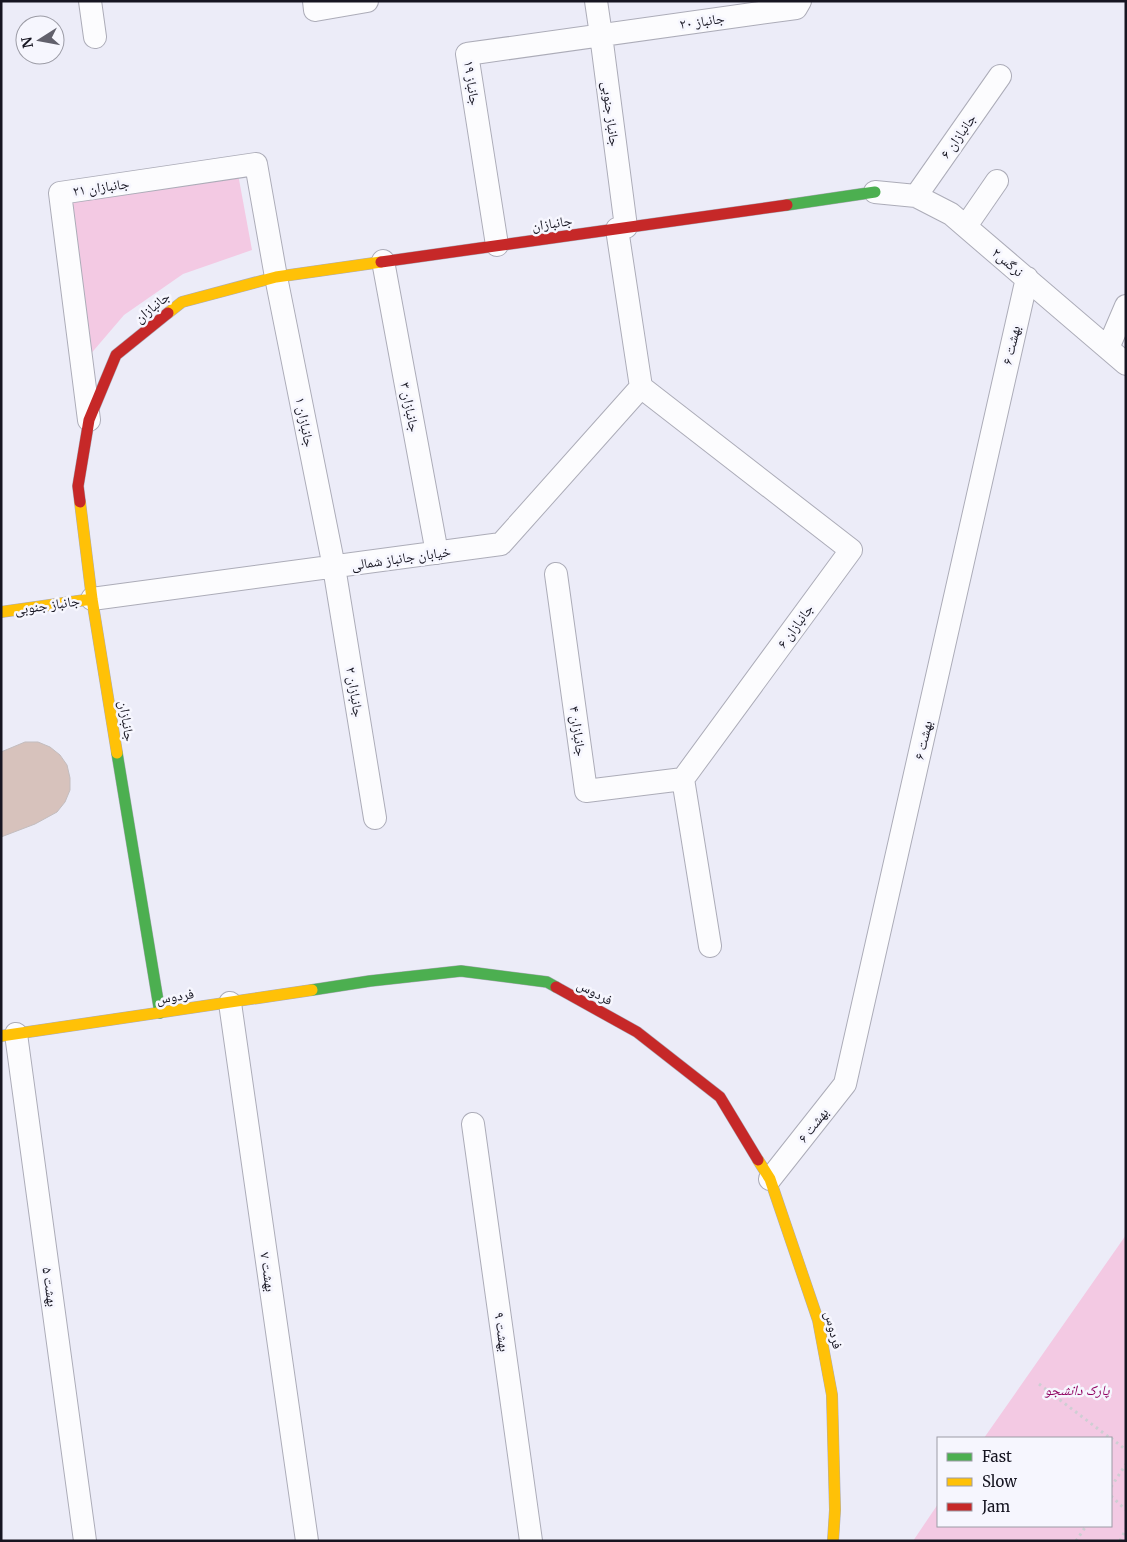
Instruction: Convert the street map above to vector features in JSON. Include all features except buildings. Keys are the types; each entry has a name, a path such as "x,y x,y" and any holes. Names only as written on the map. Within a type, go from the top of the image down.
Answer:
{"street":[{"path":"90,1 95,37"},
{"path":"314,1 315,10 367,1"},
{"name":"جانباز جنوبی","path":"596,1 602,35 621,228 640,387"},
{"name":"جانباز ۲۰","path":"602,35 796,8 800,1"},
{"name":"جانباز ۱۹","path":"497,245 467,54 602,35"},
{"name":"جانبازان ۶","path":"916,196 1000,76"},
{"name":"جانبازان ۲۱","path":"89,420 60,192 256,164 276,277"},
{"path":"966,226 997,181"},
{"name":"جانبازان","path":"160,1014 92,599 78,486 89,420 116,355 182,302 276,277 875,192"},
{"name":"نرگس۲","path":"875,192 916,196 951,214 1126,364"},
{"name":"جانبازان ۳","path":"383,262 437,553"},
{"name":"جانبازان ۱","path":"276,277 334,566"},
{"name":"بهشت ۶","path":"770,1179 845,1084 1027,278"},
{"path":"1108,348 1126,306"},
{"name":"جانبازان ۶","path":"640,387 851,550 683,779"},
{"name":"خیابان جانباز شمالی","path":"92,599 501,544 640,387"},
{"name":"جانبازان ۲","path":"334,566 375,818"},
{"name":"جانبازان ۴","path":"556,574 586,791 683,779"},
{"name":"جانباز جنوبی","path":"1,612 92,599"},
{"path":"683,779 710,946"},
{"name":"فردوس","path":"8,1035 160,1014 370,981 461,971 547,982 637,1032 720,1097 770,1179 818,1320 832,1395 835,1510 833,1541"},
{"name":"بهشت ۷","path":"230,1003 307,1541"},
{"name":"بهشت ۵","path":"8,1035 85,1541"},
{"name":"بهشت ۹","path":"473,1124 531,1541"}],"path":[{"path":"1039,1384 1110,1437"},
{"path":"1112,1439 1126,1450"},
{"path":"1112,1485 1126,1464"},
{"path":"1112,1497 1126,1510"},
{"path":"1076,1541 1085,1527"},
{"path":"1120,1541 1126,1529"}],"green space":[{"path":"238,174 252,250 183,274 124,315 77,370 56,203"},
{"name":"پارک دانشجو","path":"1126,1235 1126,1541 913,1541 937,1505 937,1527 1112,1527 1112,1437 985,1437"}],"traffic: fast":[{"path":"787,205 875,192"},
{"path":"117,753 160,1013"},
{"path":"312,990 370,981 461,971 547,982 556,987"}],"traffic: slow":[{"path":"168,313 182,302 276,277 381,262"},
{"path":"80,502 92,599 117,753"},
{"path":"1,612 92,599"},
{"path":"1,1036 312,990"},
{"path":"758,1160 770,1179 818,1320 832,1395 835,1510 833,1541"}],"traffic: jam":[{"path":"381,262 787,205"},
{"path":"80,502 78,486 89,420 116,355 168,313"},
{"path":"556,987 637,1032 720,1097 758,1160"}]}
